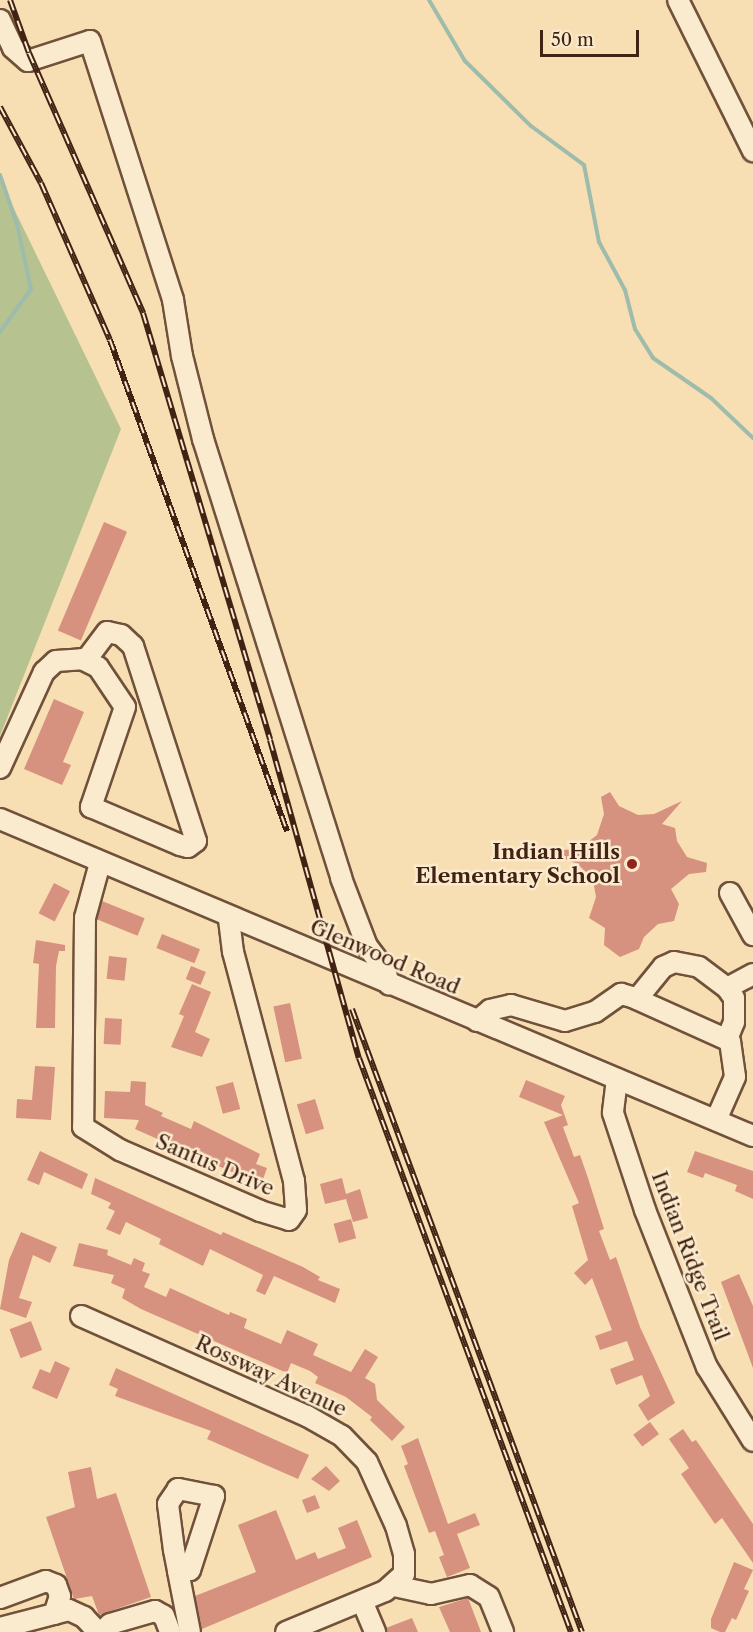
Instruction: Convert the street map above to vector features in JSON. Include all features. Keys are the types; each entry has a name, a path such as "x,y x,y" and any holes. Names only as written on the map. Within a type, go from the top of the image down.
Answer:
{"street":[{"path":"678,0 753,151"},
{"path":"0,20 12,48 28,61 90,40 173,300 182,356 203,439 338,867 367,946 385,970 389,984"},
{"path":"0,768 44,672 56,661 70,657 86,660 98,667 113,684 123,704 124,716 90,800 91,807 188,846 196,841 194,827 133,645 121,635 107,632 100,636 86,660"},
{"path":"123,704 150,697"},
{"name":"Glenwood Road","path":"0,819 229,918 753,1136"},
{"name":"Santus Drive","path":"100,863 85,918 83,1126 120,1150 260,1211 289,1220 296,1210 294,1181 233,952 229,918"},
{"path":"730,893 753,935"},
{"path":"637,999 663,967 674,962 699,967 727,988 734,998 735,1013 727,1039"},
{"path":"727,988 753,974"},
{"path":"477,1021 495,1007 511,1005 565,1021 594,1012 621,994 637,999 727,1039 735,1055 735,1077 716,1120"},
{"name":"Indian Ridge Trail","path":"617,1078 613,1113 645,1210 707,1367 753,1441"},
{"name":"Rossway Avenue","path":"81,1316 307,1416 355,1446 381,1488 402,1545 404,1574 394,1586"},
{"path":"178,1571 190,1632"},
{"path":"0,1598 46,1581 56,1585 60,1596 54,1614"},
{"path":"286,1632 394,1586 431,1594 470,1585 489,1597 503,1632"},
{"path":"362,1601 375,1632"},
{"path":"0,1628 69,1610 84,1617 100,1632 131,1625 155,1611 164,1616 170,1632"}],"green space":[{"path":"0,180 121,429 0,736"}],"building":[{"path":"104,522 127,532 81,640 58,631"},
{"path":"54,699 84,712 63,762 71,765 62,785 24,769"},
{"path":"610,792 619,806 638,815 654,814 682,801 662,824 675,828 677,841 687,857 707,863 706,872 689,874 671,889 679,904 674,921 658,924 644,937 639,949 620,957 604,945 605,928 589,918 596,897 593,880 578,864 562,858 562,850 579,849 597,835 604,814 601,797"},
{"path":"54,883 70,891 55,921 39,913"},
{"path":"102,901 145,918 138,936 95,919"},
{"path":"162,934 200,949 194,963 156,948"},
{"path":"36,940 65,945 65,951 59,951 56,966 55,1028 36,1028 39,964 33,963"},
{"path":"109,956 127,958 124,981 107,979"},
{"path":"191,966 206,972 201,985 186,979"},
{"path":"192,984 211,992 195,1032 210,1039 202,1057 171,1047 184,1016 179,1014"},
{"path":"290,1003 302,1059 285,1062 273,1007"},
{"path":"105,1018 122,1019 121,1045 104,1044"},
{"path":"35,1066 55,1067 51,1120 16,1118 17,1099 32,1100"},
{"path":"526,1080 565,1096 561,1105 568,1125 563,1127 574,1157 580,1155 588,1178 604,1229 599,1231 610,1260 616,1257 640,1327 675,1403 648,1421 638,1405 650,1396 642,1375 616,1385 610,1369 634,1360 627,1341 600,1350 595,1336 612,1330 592,1278 585,1285 574,1273 588,1260 572,1206 579,1203 544,1122 563,1115 519,1097"},
{"path":"131,1081 146,1082 145,1105 163,1113 161,1116 191,1129 194,1121 260,1154 256,1164 267,1168 261,1185 135,1129 139,1120 104,1118 105,1091 130,1092"},
{"path":"233,1082 240,1109 223,1114 216,1087"},
{"path":"315,1099 324,1129 306,1134 297,1105"},
{"path":"40,1151 88,1174 82,1189 44,1172 39,1185 27,1180"},
{"path":"695,1151 753,1171 753,1199 735,1191 737,1185 705,1173 703,1178 687,1172"},
{"path":"95,1178 221,1235 223,1232 303,1267 320,1277 318,1280 340,1289 335,1303 274,1276 265,1295 256,1291 263,1275 210,1249 203,1266 159,1244 161,1239 126,1222 120,1235 106,1229 115,1211 108,1208 111,1203 91,1194"},
{"path":"342,1178 346,1194 360,1189 368,1218 353,1222 346,1199 325,1204 320,1184"},
{"path":"351,1219 356,1238 339,1243 334,1224"},
{"path":"21,1232 57,1247 50,1263 33,1255 19,1298 32,1302 26,1318 0,1309 9,1260"},
{"path":"79,1243 108,1250 107,1255 131,1265 134,1258 145,1263 142,1271 150,1274 144,1287 166,1297 170,1288 229,1315 230,1312 247,1319 244,1328 281,1344 287,1330 318,1344 313,1355 351,1372 365,1349 378,1357 365,1378 375,1384 377,1400 405,1427 392,1441 370,1420 372,1417 346,1397 315,1383 318,1377 310,1371 291,1363 287,1373 141,1309 122,1298 125,1289 111,1283 114,1275 73,1266"},
{"path":"739,1274 753,1306 753,1368 721,1282"},
{"path":"31,1321 42,1350 21,1358 10,1329"},
{"path":"55,1361 70,1368 57,1399 32,1388 40,1369 50,1373"},
{"path":"116,1368 309,1455 298,1479 207,1439 211,1431 115,1396 118,1389 109,1385"},
{"path":"650,1422 659,1434 642,1447 633,1435"},
{"path":"683,1429 692,1442 696,1440 753,1524 753,1563 722,1518 715,1524 681,1474 689,1468 669,1439"},
{"path":"418,1438 448,1524 475,1513 480,1525 457,1534 470,1568 447,1577 439,1557 444,1555 435,1531 429,1533 404,1466 408,1464 401,1446"},
{"path":"326,1466 340,1481 329,1491 311,1479"},
{"path":"91,1467 97,1499 116,1493 151,1597 99,1615 92,1596 74,1599 46,1517 75,1507 68,1472"},
{"path":"315,1495 320,1508 307,1513 302,1500"},
{"path":"276,1510 296,1560 315,1552 318,1559 346,1548 338,1528 357,1520 372,1557 202,1629 195,1596 256,1572 238,1525"},
{"path":"734,1562 753,1570 744,1589 749,1591 736,1620 732,1618 725,1632 720,1632 711,1628 711,1619"},
{"path":"468,1598 481,1632 450,1632 439,1607"},
{"path":"412,1618 418,1632 387,1632 386,1628"}],"waterway":[{"path":"429,0 465,61 531,126 584,165 599,242 625,290 635,329 653,358 711,398 753,438"},
{"path":"0,175 17,224 31,289 0,332"}],"railway":[{"path":"10,0 29,53 143,313 270,740 359,1058 571,1632"},
{"path":"0,107 41,183 110,340 287,831"},
{"path":"352,1009 582,1632"}],"place":[{"name":"Indian Hills Elementary School","path":"632,864"}]}
